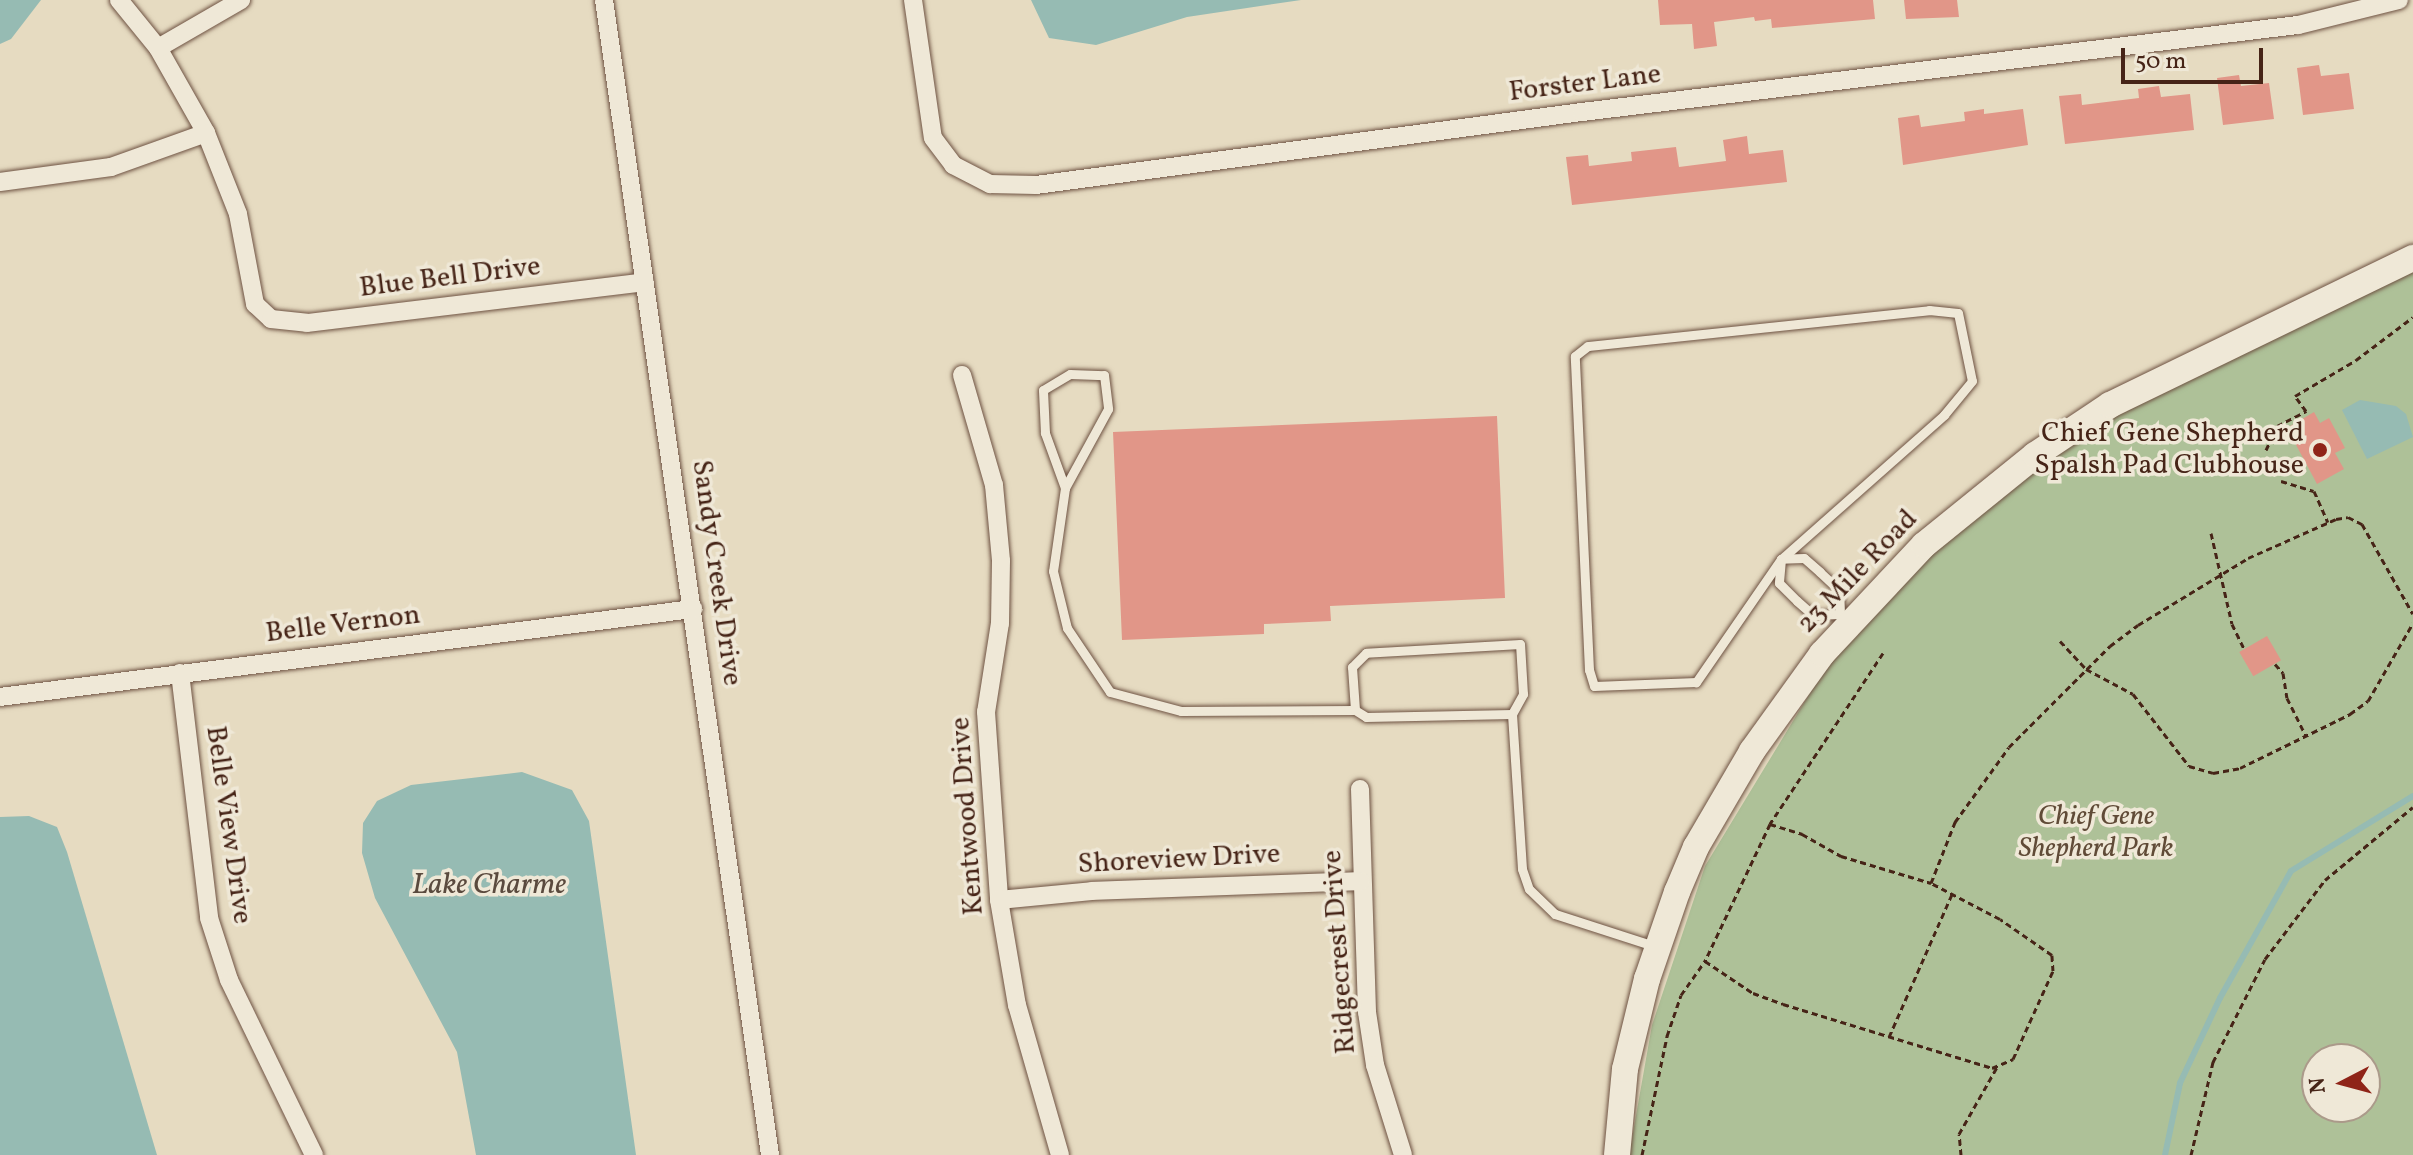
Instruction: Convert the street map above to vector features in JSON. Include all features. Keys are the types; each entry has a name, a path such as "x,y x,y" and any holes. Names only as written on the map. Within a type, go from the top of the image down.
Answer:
{"main road":[{"name":"23 Mile Road","path":"1617,1155 1625,1069 1658,947 1696,847 1752,751 1846,619 1980,497 2110,405 2413,258"}],"street":[{"path":"0,182 111,167 206,133 158,48 119,0"},
{"path":"158,48 241,0"},
{"name":"Sandy Creek Drive","path":"604,0 770,1155"},
{"name":"Forster Lane","path":"913,0 933,138 953,165 990,184 1036,185 1598,110 2298,25 2399,0"},
{"name":"Blue Bell Drive","path":"206,133 232,195 251,293 263,314 282,322 307,323 645,282"},
{"name":"Kentwood Drive","path":"962,375 994,485 1001,561 1000,623 986,712 999,900 1017,1005 1060,1155"},
{"name":"Belle Vernon","path":"0,697 693,609"},
{"name":"Belle View Drive","path":"180,673 209,918 229,980 314,1155"},
{"name":"Ridgecrest Drive","path":"1360,789 1361,881 1375,1065 1403,1155"},
{"name":"Shoreview Drive","path":"999,900 1092,891 1361,881"}],"lane":[{"path":"1781,559 1696,682 1594,686 1589,670 1575,356 1588,346 1929,310 1958,313 1972,381 1944,415 1781,559 1779,583 1797,601 1813,615 1846,619 1839,590 1820,572 1804,558 1781,559"},
{"path":"1065,488 1045,433 1043,390 1070,374 1104,375 1108,409 1065,488 1053,571 1067,628 1110,692 1181,711 1355,710 1379,719 1512,714"},
{"path":"1355,710 1352,667 1366,653 1520,644 1523,694 1512,714 1522,869 1529,889 1555,914 1658,947"}],"path":[{"path":"2266,450 2277,426 2306,411 2295,396 2328,372 2356,360 2413,317"},
{"path":"2281,481 2314,491 2328,522"},
{"path":"1931,883 1955,822 2009,747 2086,669 2138,625 2223,574 2328,522 2348,517 2362,524 2413,614"},
{"path":"2211,533 2223,574 2232,624 2244,649"},
{"path":"2060,641 2086,669 2133,694 2198,772 2240,768 2368,701 2413,623"},
{"path":"1642,1155 1667,1036 1681,995 1705,961 1770,824 1883,653"},
{"path":"2275,664 2283,673 2287,698 2306,736"},
{"path":"2191,1155 2213,1062 2265,959 2325,880 2413,807"},
{"path":"1705,961 1753,993 1889,1037 1997,1067 2009,1064 2019,1047 2053,971 2052,955 2044,946 1931,883 1841,856 1802,834 1770,824"},
{"path":"1889,1037 1952,894"},
{"path":"1961,1155 1959,1134 1997,1067"}],"green space":[{"name":"Chief Gene Shepherd Park","path":"2413,267 2413,1155 1629,1155 1652,1025 1705,866 1830,660 1881,600 1996,495 2115,411"}],"water":[{"path":"0,0 41,0 11,39 0,44"},
{"path":"1031,0 1301,0 1187,17 1096,45 1049,38"},
{"path":"2360,400 2396,406 2406,414 2413,437 2367,459 2342,410"},
{"name":"Lake Charme","path":"522,772 572,790 589,821 636,1155 476,1155 457,1052 375,898 362,853 363,823 377,801 411,785"},
{"path":"29,816 57,827 67,852 157,1155 0,1155 0,817"}],"building":[{"path":"1658,0 1873,0 1875,19 1772,28 1771,19 1755,21 1754,17 1714,22 1717,46 1694,49 1692,24 1660,25"},
{"path":"1904,0 1957,0 1959,17 1906,19"},
{"path":"2319,65 2321,76 2349,73 2354,109 2303,115 2297,68"},
{"path":"2239,75 2241,86 2269,83 2274,119 2223,125 2217,78"},
{"path":"2159,86 2161,97 2190,94 2194,130 2065,144 2059,96 2081,94 2082,105 2139,98 2138,89"},
{"path":"1984,109 1984,114 2023,109 2028,145 1903,165 1898,118 1919,115 1921,127 1965,121 1964,112"},
{"path":"1747,136 1749,154 1783,150 1787,182 1572,205 1566,157 1588,155 1589,166 1632,161 1631,152 1676,147 1679,167 1726,161 1723,140"},
{"name":"Chief Gene Shepherd Spalsh Pad Clubhouse","path":"2314,412 2320,423 2329,418 2345,448 2335,453 2344,469 2317,484 2287,428"},
{"path":"1497,416 1505,598 1330,606 1331,621 1264,624 1264,634 1122,640 1113,432"},
{"path":"2267,636 2281,660 2253,676 2239,652"}],"waterway":[{"path":"2165,1155 2180,1083 2220,998 2291,871 2413,796"}],"place":[{"name":"Chief Gene Shepherd Spalsh Pad Clubhouse","path":"2320,450"}]}
